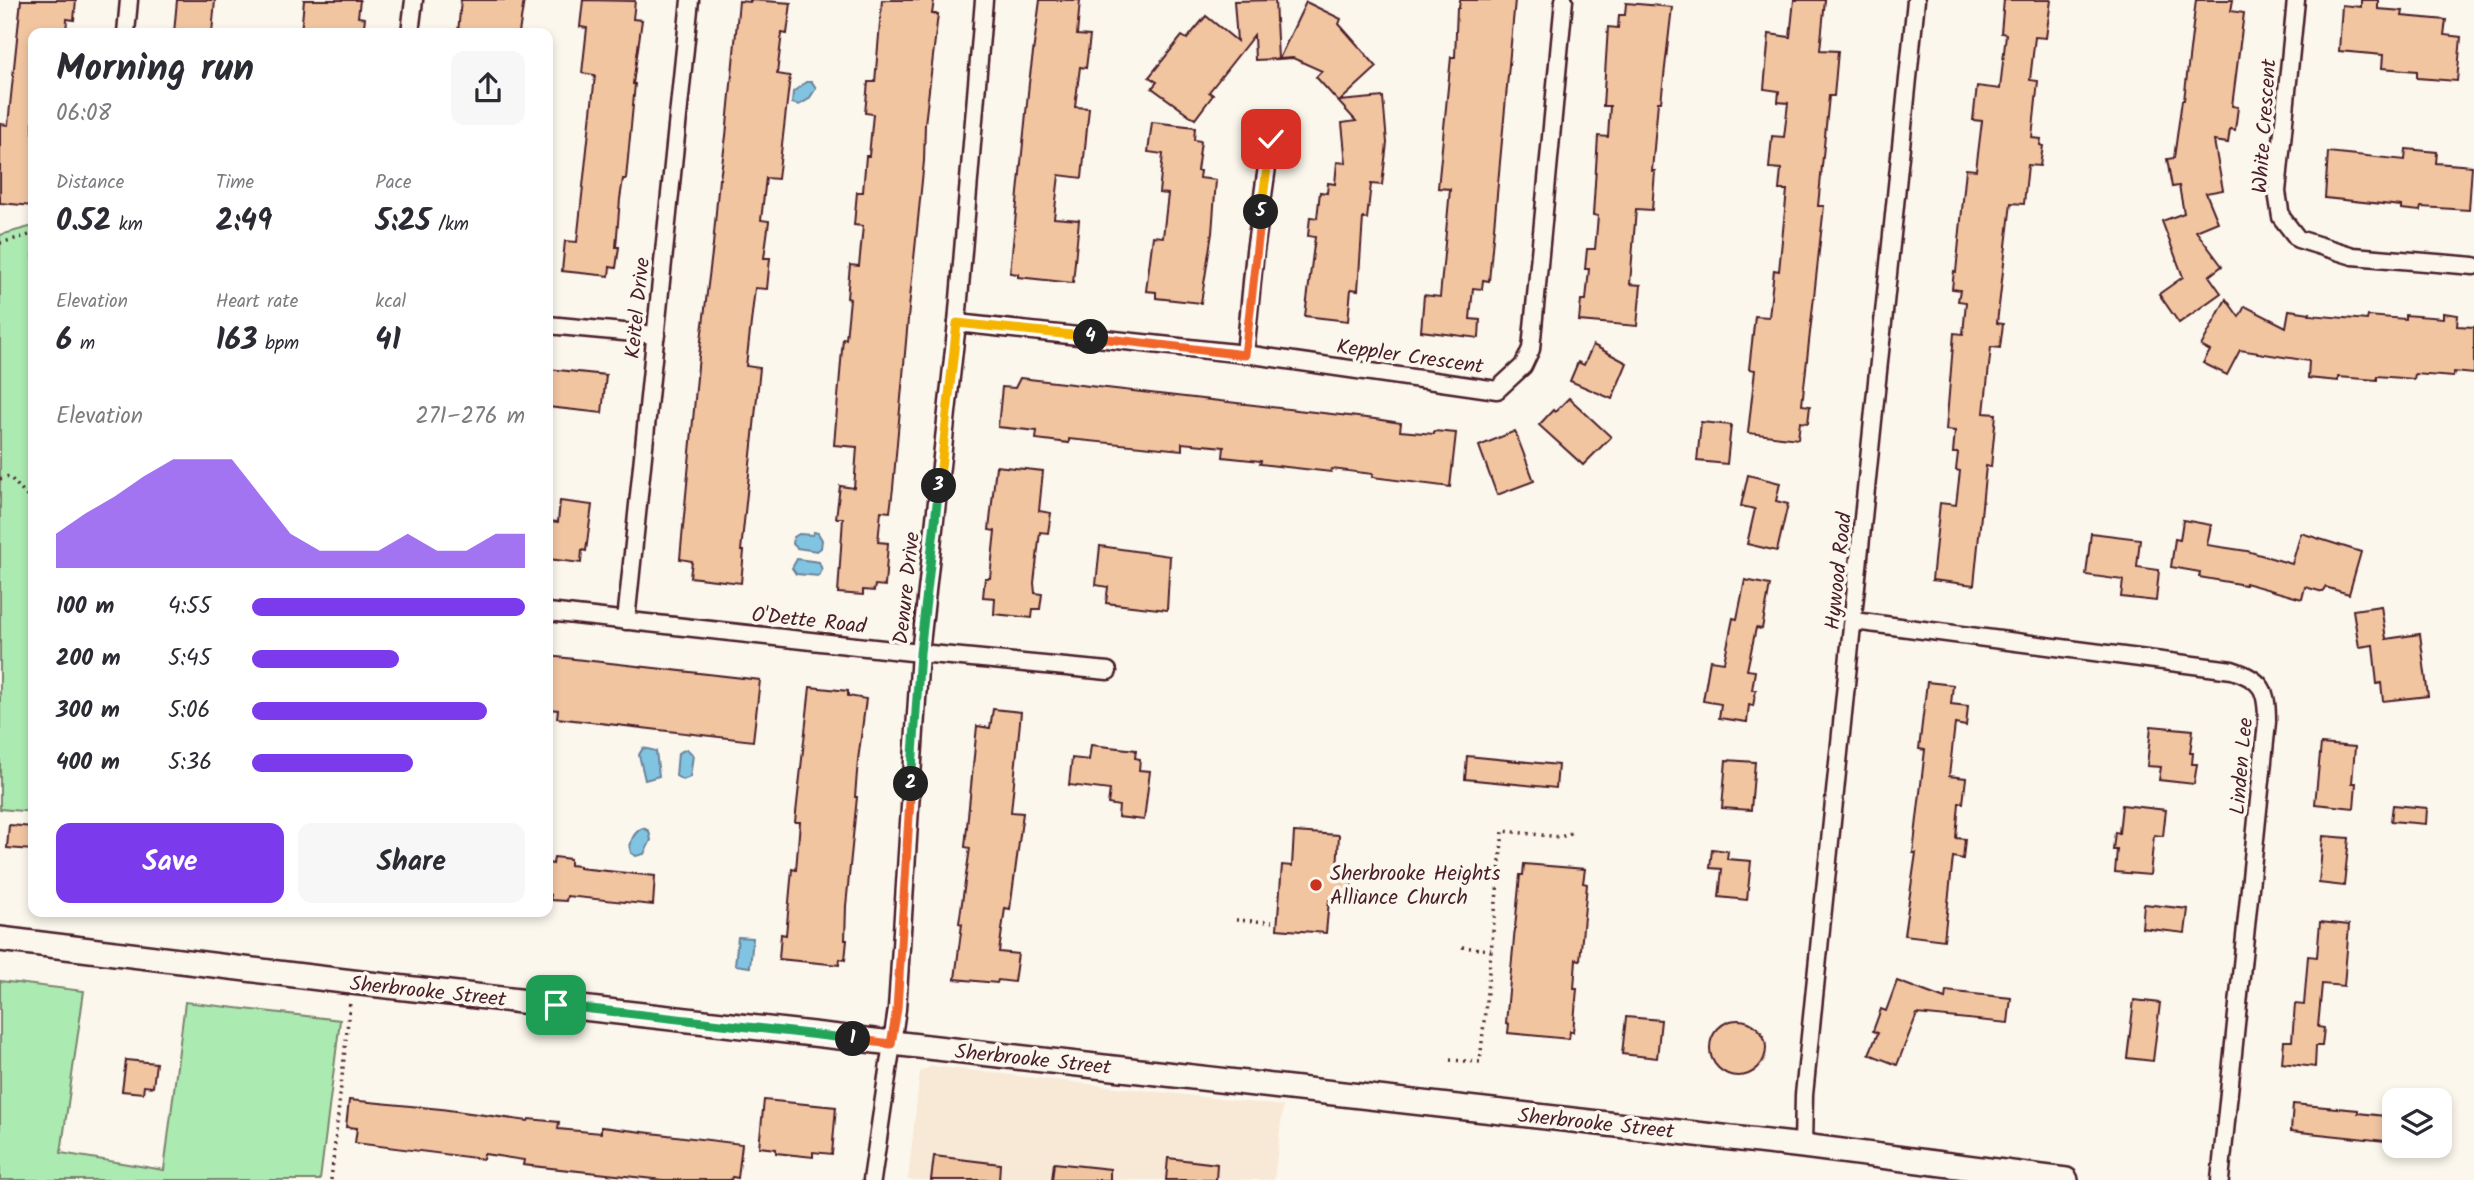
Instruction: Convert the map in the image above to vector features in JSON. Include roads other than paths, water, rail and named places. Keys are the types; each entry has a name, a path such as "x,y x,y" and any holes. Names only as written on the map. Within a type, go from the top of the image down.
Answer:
{"main road":[{"name":"Sherbrooke Street","path":"0,940 891,1044 1803,1146 2066,1180"}],"street":[{"path":"126,28 129,0"},
{"path":"411,28 414,0"},
{"name":"Keitel Drive","path":"626,621 690,0"},
{"name":"Denure Drive","path":"872,1180 897,1009 920,653 957,323 984,0"},
{"name":"Keppler Crescent","path":"957,323 1245,355 1497,390 1523,366 1531,349 1564,0"},
{"name":"Hywood Road","path":"1803,1146 1804,1095 1916,0"},
{"name":"White Crescent","path":"2296,0 2277,192 2281,217 2298,239 2353,256 2474,266"},
{"path":"1245,355 1255,251 1271,139"},
{"path":"553,325 656,335"},
{"name":"O'Dette Road","path":"553,612 1108,671"},
{"name":"Linden Lee","path":"1854,621 2232,670 2252,676 2260,685 2267,702 2267,722 2220,1180"}],"water":[{"path":"806,82 812,82 816,88 809,99 799,105 792,103 793,92"},
{"path":"814,532 818,533 822,540 821,548 817,551 797,548 793,544 794,537 799,534 813,535"},
{"path":"797,559 819,562 822,570 819,576 796,574 792,568"},
{"path":"643,748 656,751 659,776 645,780 639,755"},
{"path":"687,749 693,755 690,777 683,780 676,776 678,753"},
{"path":"643,828 649,831 651,840 644,854 636,856 631,853 631,842 634,835"},
{"path":"738,937 753,938 750,967 735,965"}],"place":[{"name":"Sherbrooke Heights Alliance Church","path":"1316,885"}]}
